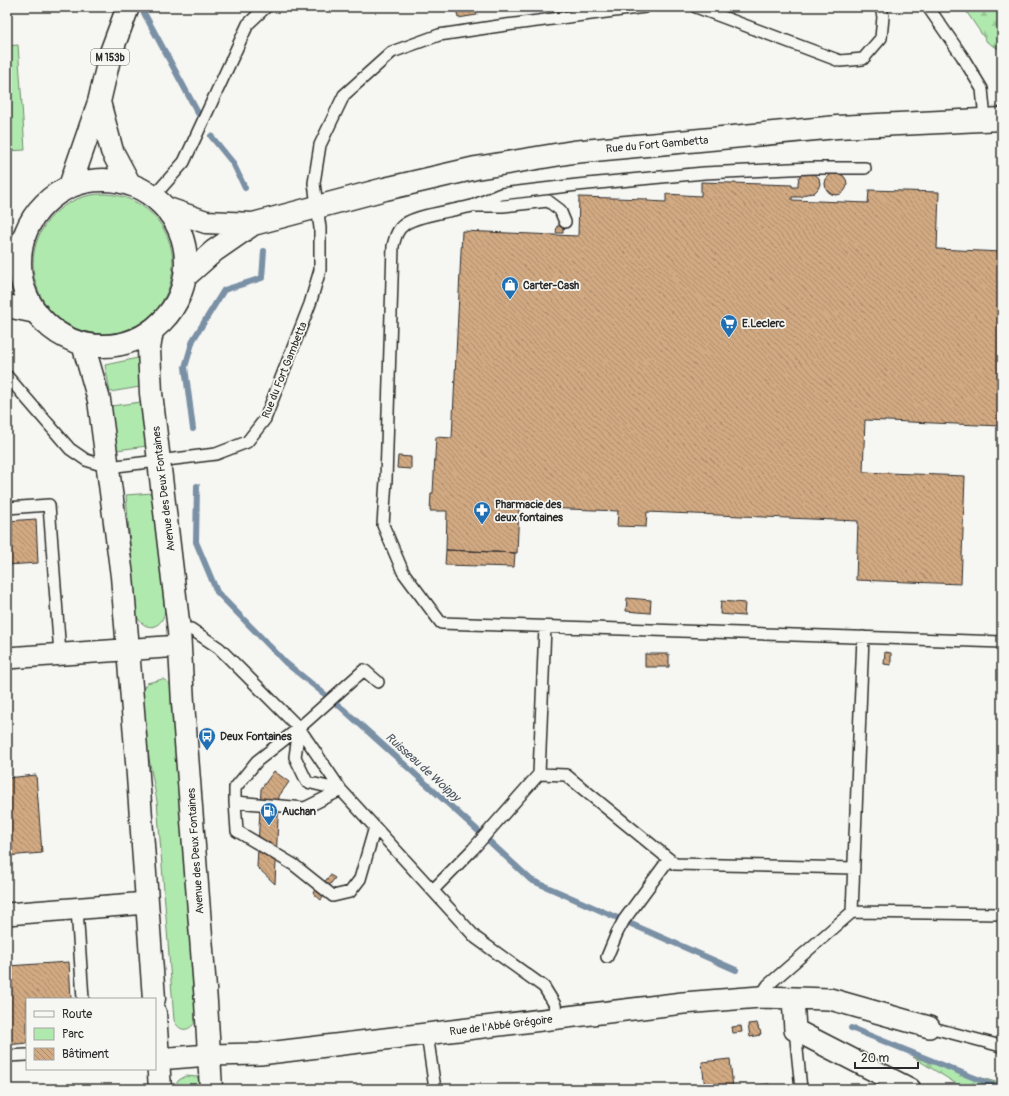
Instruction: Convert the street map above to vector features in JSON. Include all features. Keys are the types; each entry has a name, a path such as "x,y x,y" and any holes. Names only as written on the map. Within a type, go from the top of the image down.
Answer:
{"main road":[{"name":"M 153b","path":"70,186 99,102 110,54 127,10"},
{"name":"M 153b","path":"99,102 112,150 129,183"},
{"name":"Rue du Fort Gambetta","path":"187,275 214,251 254,224 317,206 476,168 573,152 837,127 993,119"},
{"name":"Rue du Fort Gambetta","path":"36,312 26,294 20,274 13,260 25,232 36,213 51,197 70,186 89,180 109,179 129,183 142,189 161,203 206,222 254,224"},
{"path":"7,306 36,312 57,332 83,344 109,346 134,341 152,331 165,320 176,306 187,275 187,251 180,229 161,203"},
{"name":"Avenue des Deux Fontaines","path":"152,331 150,349 151,394 179,638 212,1089"},
{"path":"83,344 99,400 122,576 154,998"},
{"path":"156,1028 160,1089"}],"street":[{"path":"7,658 128,649 179,638"},
{"path":"7,914 147,903"},
{"name":"Rue de l'Abbé Grégoire","path":"210,1055 260,1054 683,1003 760,997 830,999 929,1027"},
{"path":"793,998 795,1030 910,1089"},
{"path":"158,1059 210,1055"}],"lane":[{"path":"161,203 184,162 248,24 266,7"},
{"name":"Rue du Fort Gambetta","path":"7,376 70,449 86,460 108,467 160,462 216,454 247,442 265,419 310,304 320,270 320,228 314,183 320,145 344,95 392,52 439,35 645,7"},
{"path":"696,7 840,61 863,59 881,38 883,17 881,7"},
{"path":"928,7 962,56 982,89 993,119"},
{"path":"865,168 812,168 704,173 501,194 472,206 414,219 404,224 396,234 393,246 386,480 383,525 403,572 441,623 1002,642"},
{"path":"472,206 503,206 548,201 560,210 565,222"},
{"path":"7,508 48,505 60,654"},
{"path":"433,890 473,849 538,774 545,627"},
{"path":"179,638 191,629 219,648 303,724 341,790 476,938 544,987 555,1005 557,1018"},
{"path":"852,912 863,637"},
{"path":"375,827 360,879 350,892 333,896 294,865 236,831 235,788 257,761 303,724 364,670 378,682"},
{"path":"303,724 295,756 307,782 341,790"},
{"path":"538,774 566,775 672,862 854,868"},
{"path":"235,802 305,808 341,790"},
{"path":"607,956 624,920 641,900 648,888 672,862"},
{"path":"77,909 83,998"},
{"path":"760,997 768,985 852,912 1002,914"},
{"path":"929,1027 1002,1046"},
{"path":"795,1030 801,1089"},
{"path":"428,1034 435,1089"},
{"path":"7,1056 26,1055"}],"green space":[{"path":"966,7 1002,7 1002,51 987,42 966,11"},
{"path":"18,45 25,150 7,151 7,46"},
{"path":"110,194 136,202 157,220 168,237 172,250 172,278 168,291 161,303 147,318 130,329 117,333 96,334 70,326 49,308 38,291 34,278 33,257 41,231 59,210 76,199 89,195"},
{"path":"138,358 140,387 110,392 105,365"},
{"path":"141,402 147,446 117,450 111,406"},
{"path":"152,493 165,612 160,622 152,627 143,624 136,615 126,495"},
{"path":"163,679 170,684 173,690 197,1019 192,1026 186,1029 179,1027 174,1020 157,801 147,748 142,701 143,689 147,683"},
{"path":"913,1057 1002,1084 1002,1089 965,1089"},
{"path":"186,1076 197,1077 201,1083 202,1089 172,1089 179,1080"}],"building":[{"path":"456,7 476,7 477,15 458,18"},
{"name":"E.Leclerc","path":"808,172 813,173 819,178 820,184 818,189 814,193 806,194 802,197 792,197 792,200 868,203 869,190 939,192 937,249 1002,252 1001,426 865,420 863,472 965,476 961,584 856,580 858,521 647,512 646,527 617,526 618,511 519,507 517,553 446,550 447,511 430,511 431,493 433,493 436,437 452,438 462,231 578,236 579,197 647,199 647,201 666,202 666,194 701,196 701,182 792,185 792,187 798,187 799,177"},
{"path":"836,173 844,176 847,184 844,192 836,195 828,192 825,184 828,176"},
{"path":"557,226 563,226 563,233 556,233"},
{"path":"398,456 411,457 411,469 397,468"},
{"path":"36,519 38,563 7,565 7,521"},
{"path":"446,550 515,553 514,567 445,565"},
{"path":"627,598 651,600 650,613 626,611"},
{"path":"721,601 745,603 744,616 720,614"},
{"path":"885,652 891,653 891,665 884,664"},
{"path":"645,654 669,654 669,667 645,667"},
{"path":"274,771 289,782 279,796 275,884 257,867 261,789"},
{"path":"36,775 42,853 7,856 7,778"},
{"path":"330,875 335,878 328,887 323,884"},
{"path":"322,881 330,887 321,900 313,893"},
{"path":"69,962 71,998 26,998 26,1043 7,1045 7,966"},
{"path":"757,1023 761,1034 750,1037 748,1024"},
{"path":"741,1026 742,1032 733,1033 732,1027"},
{"path":"730,1059 733,1089 705,1089 702,1062"},
{"path":"769,1084 770,1089 754,1089 754,1086"}],"waterway":[{"name":"Ruisseau de Woippy","path":"143,11 199,115"},
{"name":"Ruisseau de Woippy","path":"211,136 233,163 245,188"},
{"name":"Ruisseau de Woippy","path":"193,429 185,367 193,340 224,290 262,278 264,251"},
{"name":"Ruisseau de Woippy","path":"197,486 196,542 217,592 286,663 343,709 531,880 736,970"},
{"name":"Ruisseau de Woippy","path":"851,1028 1002,1089"}],"place":[{"name":"Carter-Cash","path":"510,300"},
{"name":"E.Leclerc","path":"729,338"},
{"name":"Pharmacie des deux fontaines","path":"482,525"},
{"name":"Deux Fontaines","path":"207,751"},
{"name":"Auchan","path":"269,826"}]}
